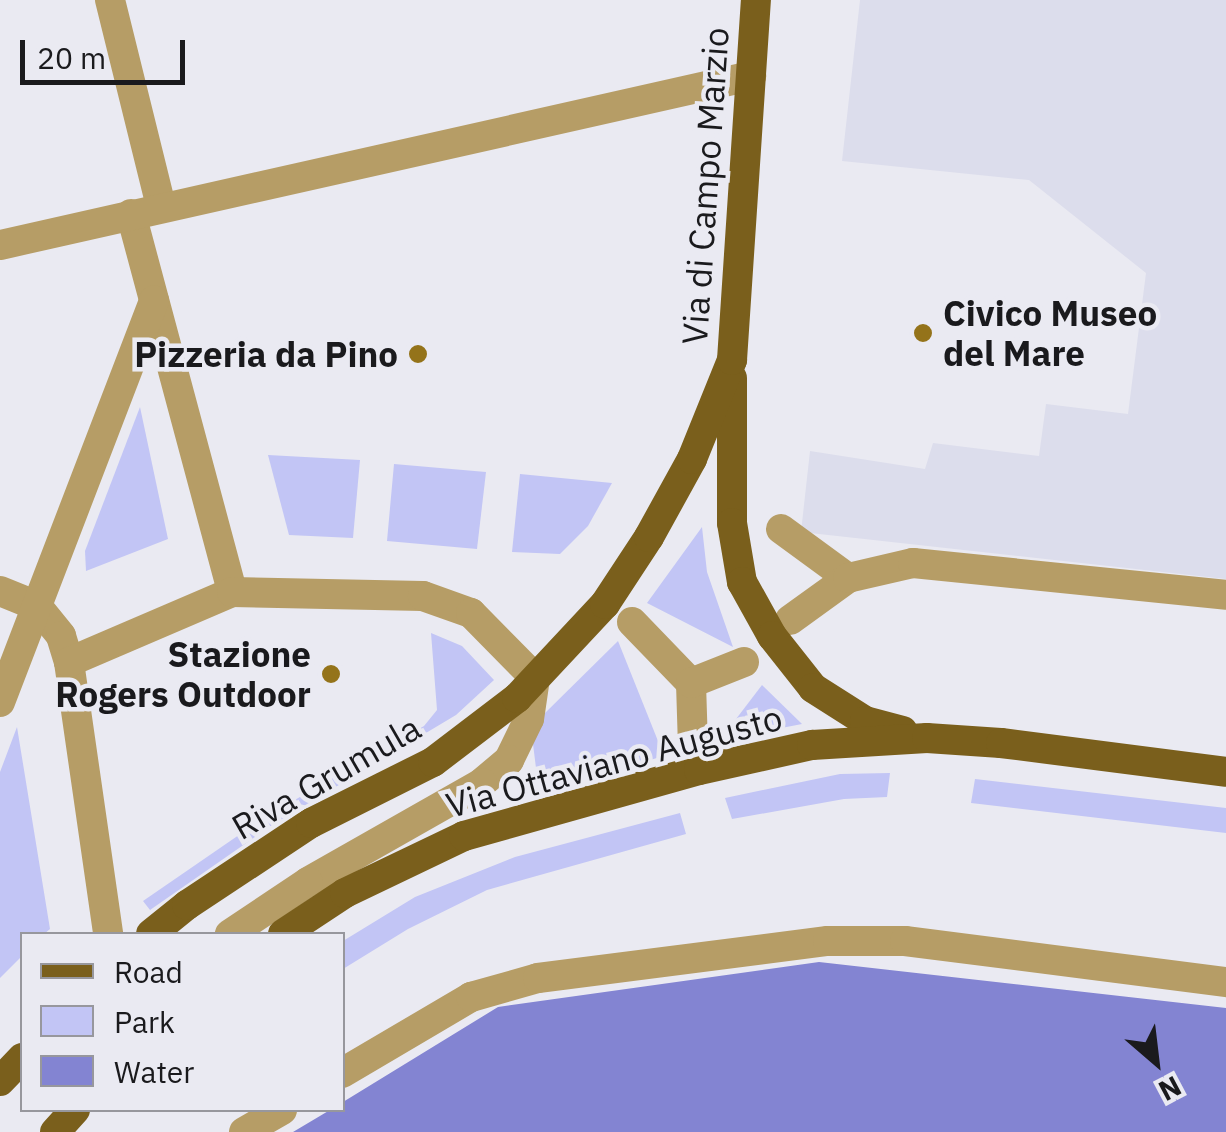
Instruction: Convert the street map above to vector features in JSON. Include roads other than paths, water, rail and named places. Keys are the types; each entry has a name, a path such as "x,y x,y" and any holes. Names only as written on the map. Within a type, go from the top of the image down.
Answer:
{"main road":[{"name":"Via di Campo Marzio","path":"535,678 605,604 649,537 692,459 732,360 756,0"},
{"path":"732,360 732,523 742,582 772,636 813,688 864,721 927,738"},
{"name":"Riva Grumula","path":"153,932 311,824 433,762 517,698 535,678"},
{"name":"Via Ottaviano Augusto","path":"285,932 345,893 464,836 699,770 812,745 927,738 1002,743 1226,772"},
{"path":"0,1082 20,1060"},
{"path":"55,1132 73,1112"}],"street":[{"path":"110,0 161,206"},
{"path":"0,245 751,76"},
{"path":"131,214 232,592"},
{"path":"0,702 154,302"},
{"path":"781,529 848,578"},
{"path":"790,620 848,578 913,562 1226,595"},
{"path":"0,592 37,606 61,636 69,662 108,932"},
{"path":"69,662 232,592 423,596 471,612 535,678 529,719 509,760 482,784 308,882 233,932"},
{"path":"632,622 691,682 693,748"},
{"path":"691,682 744,662"},
{"path":"345,1072 471,997 538,978 828,941 905,942 1226,982"},
{"path":"244,1132 279,1112"}],"water":[{"path":"819,962 1226,1008 1226,1132 293,1132 327,1112 345,1112 345,1101 498,1007"}],"place":[{"name":"Civico Museo del Mare","path":"923,333"},
{"name":"Pizzeria da Pino","path":"418,354"},
{"name":"Stazione Rogers Outdoor","path":"331,674"}]}
